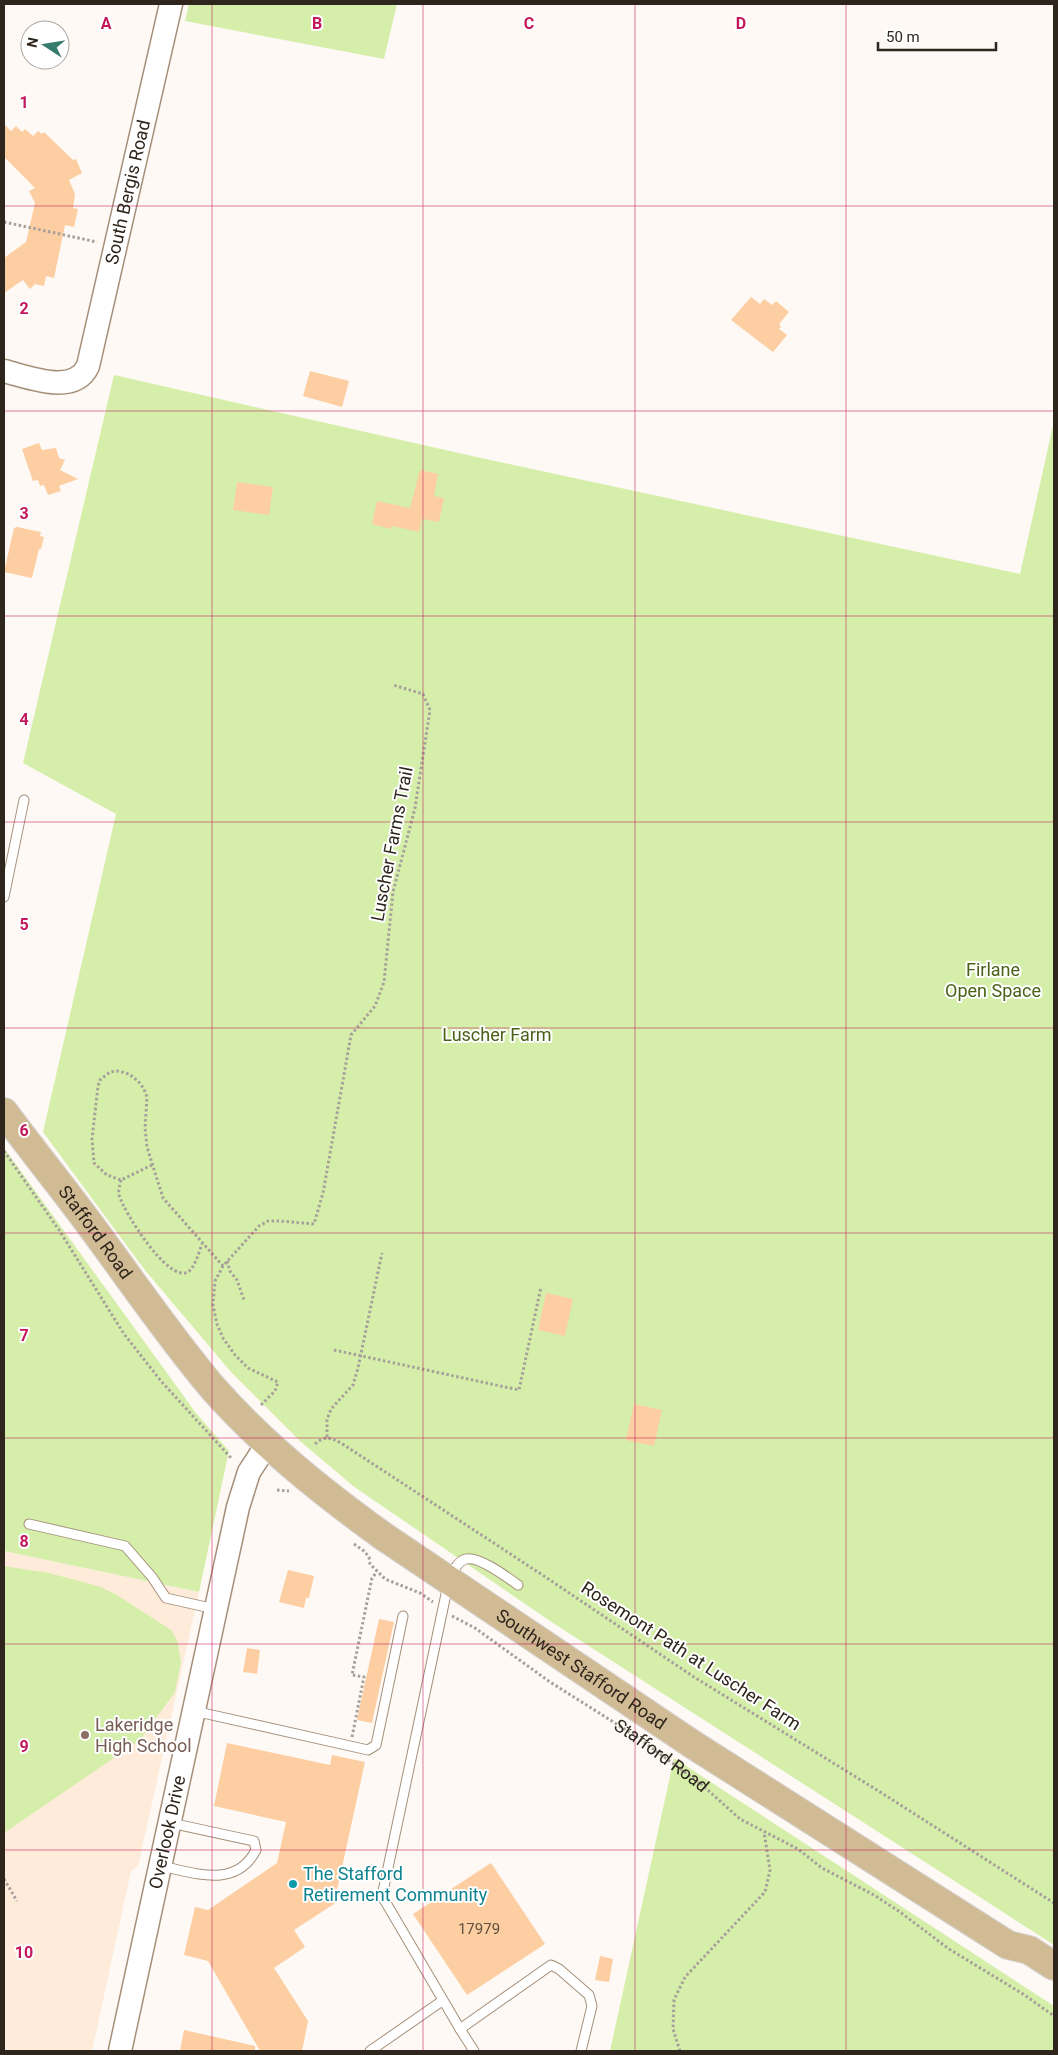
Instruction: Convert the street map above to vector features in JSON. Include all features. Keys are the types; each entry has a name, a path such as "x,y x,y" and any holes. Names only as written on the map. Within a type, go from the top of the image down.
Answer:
{"main road":[{"name":"Stafford Road","path":"4,1112 88,1221 186,1354"},
{"name":"Southwest Stafford Road","path":"186,1354 213,1387 268,1443 358,1518 692,1744 1008,1945 1029,1950 1054,1966"},
{"name":"Southwest Stafford Road","path":"1008,1945 1022,1963 1054,1984"}],"street":[{"name":"South Bergis Road","path":"4,371 57,383 68,382 80,377 85,372 171,4"},
{"name":"Overlook Drive","path":"120,2051 244,1485 249,1472 268,1443"}],"lane":[{"path":"4,897 24,800"},
{"path":"29,1524 125,1546 166,1598 216,1609"},
{"path":"474,2051 442,2001 382,1896 449,1580 458,1564 465,1559 474,1559 518,1585"},
{"path":"194,1711 368,1750 376,1745 403,1616"},
{"path":"160,1866 213,1877 223,1875 250,1862 256,1850 254,1841 170,1823"},
{"path":"460,2029 552,1965 589,1995 592,2006 582,2051"},
{"path":"370,2051 442,2001"}],"path":[{"path":"4,222 115,246"},
{"name":"Luscher Farms Trail","path":"227,1261 259,1226 268,1221 314,1224 323,1193 351,1035 375,1006 384,982 392,892 415,808 430,710 423,694 393,685"},
{"path":"152,1165 121,1180 108,1175 94,1164 92,1155 100,1080 110,1072 118,1071 129,1074 144,1089 147,1097 145,1128 152,1165 163,1198 223,1266"},
{"path":"4,1151 58,1230 124,1334 167,1387 232,1459"},
{"path":"121,1180 119,1195 137,1229 171,1270 180,1273 187,1272 192,1267 202,1244"},
{"path":"315,1444 327,1437 327,1420 331,1409 352,1385 382,1253"},
{"path":"227,1261 217,1276 212,1298 215,1318 223,1338 235,1355 248,1368 278,1382 275,1391 261,1405"},
{"path":"227,1261 230,1271 237,1280 244,1300"},
{"path":"334,1350 519,1390 541,1287"},
{"name":"Rosemont Path at Luscher Farm","path":"327,1437 341,1443 694,1677 877,1790 1054,1903"},
{"path":"277,1490 289,1492"},
{"name":"Stafford Road","path":"349,1539 369,1557 370,1564 377,1572 395,1584 420,1594 457,1620 475,1628 550,1682 634,1735 701,1784 740,1819 798,1849 822,1868 874,1895 949,1948 1023,1994 1054,2016"},
{"path":"350,1746 364,1677 352,1675 372,1578 377,1572"},
{"path":"680,2051 673,2028 674,2000 685,1977 765,1892 770,1870 764,1832"},
{"path":"4,1878 17,1902"}],"shaded area":[{"name":"Lakeridge High School","path":"4,1551 199,1592 138,1866 131,1871 92,2051 4,2051"}],"green space":[{"path":"189,4 397,4 384,59 185,21"},
{"name":"Luscher Farm","path":"114,375 472,456 1020,574 1054,421 1054,1945 553,1623 353,1486 300,1441 231,1372 144,1269 43,1132 116,814 23,763"},
{"path":"4,1148 196,1413 229,1451 199,1592 4,1551"},
{"path":"4,1566 49,1573 101,1587 117,1595 171,1630 177,1640 181,1662 175,1692 140,1740 4,1833"},
{"path":"674,1758 1054,2006 1054,2051 610,2051"}],"building":[{"path":"4,124 11,131 16,126 22,132 25,129 33,136 38,131 42,134 44,132 73,160 76,159 82,173 69,180 75,194 73,208 78,209 74,227 65,225 54,278 46,276 44,286 35,284 30,289 23,280 4,293 4,258 26,242 35,203 29,191 35,188 4,157"},
{"path":"751,297 760,304 764,299 772,305 776,301 789,312 779,324 781,327 779,329 787,335 773,352 731,320"},
{"path":"310,371 349,381 342,407 303,396"},
{"path":"39,443 42,450 56,448 59,458 65,460 60,470 78,479 59,486 61,491 48,495 44,485 40,486 38,480 33,481 22,449"},
{"path":"420,470 438,474 434,496 444,498 439,522 422,519 419,532 392,526 391,529 372,524 377,501 410,508"},
{"path":"237,482 273,487 269,515 233,510"},
{"path":"14,528 41,532 40,536 44,537 32,578 4,572"},
{"path":"546,1293 573,1299 565,1336 538,1330"},
{"path":"634,1404 662,1410 654,1446 626,1440"},
{"path":"288,1570 314,1576 309,1598 306,1598 304,1608 279,1602"},
{"path":"379,1619 394,1622 372,1723 357,1720"},
{"path":"247,1648 260,1650 257,1674 243,1672"},
{"name":"The Stafford Retirement Community","path":"227,1743 330,1765 332,1755 365,1762 334,1904 294,1930 305,1947 274,1968 308,2021 302,2051 260,2051 208,1961 184,1955 195,1907 208,1910 277,1863 286,1822 214,1806"},
{"path":"491,1863 545,1944 467,1995 413,1914"},
{"path":"600,1956 613,1959 609,1982 595,1980"},
{"path":"184,2030 255,2046 255,2051 180,2051"}],"place":[{"name":"Lakeridge High School","path":"85,1735"},
{"name":"The Stafford Retirement Community","path":"293,1884"}],"park label":[{"name":"Firlane Open Space","path":"993,980"}]}
